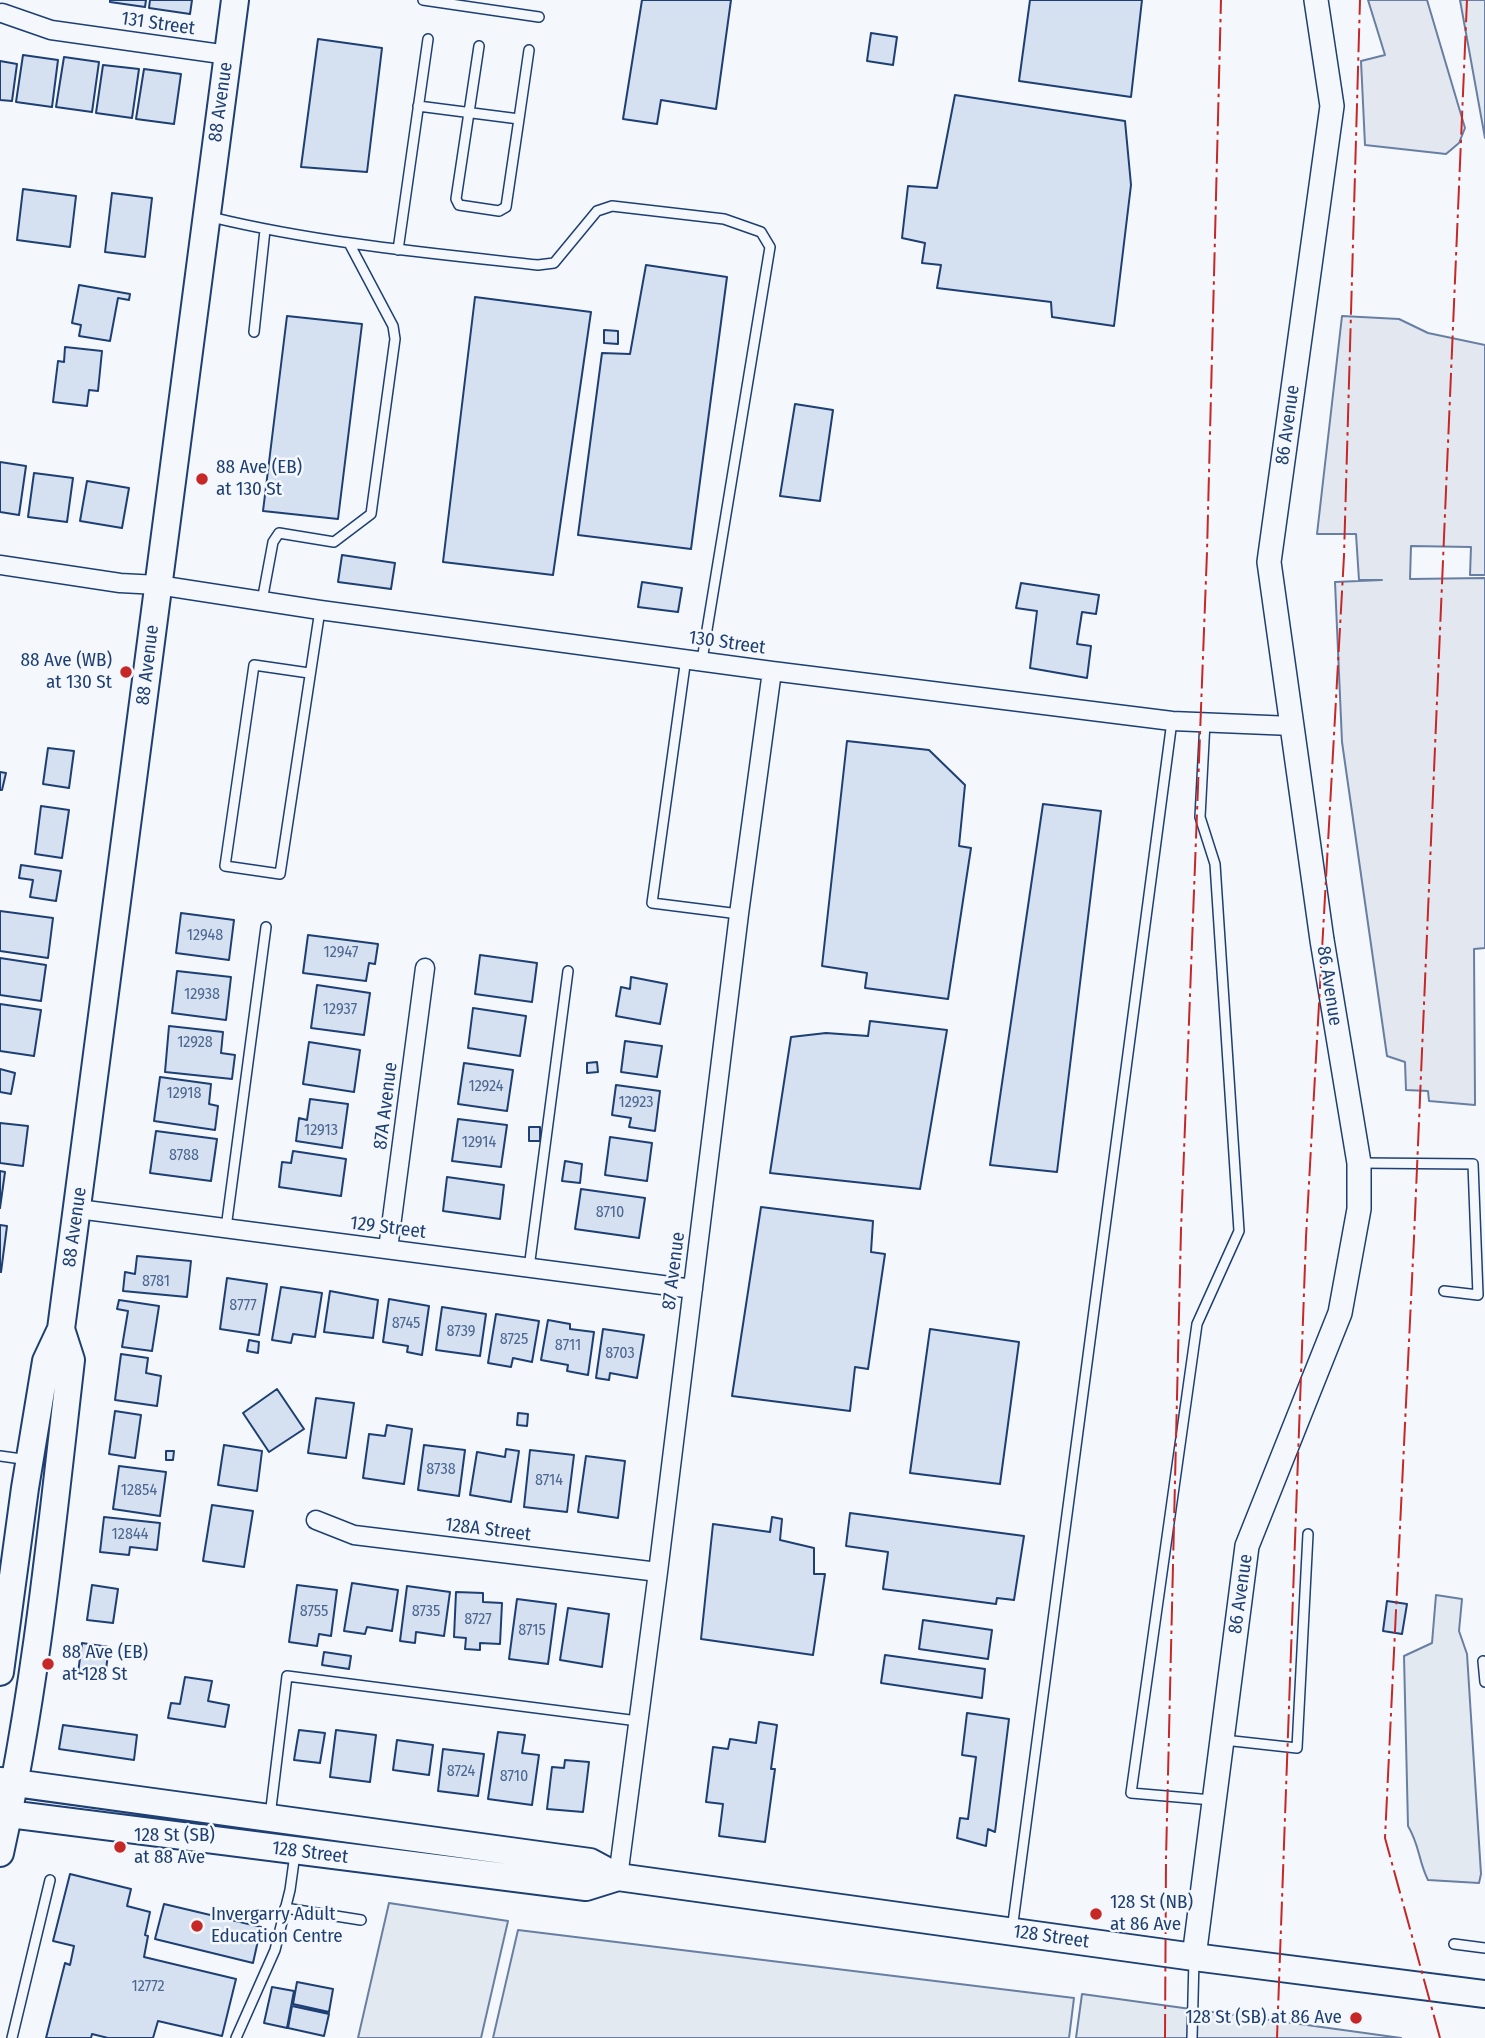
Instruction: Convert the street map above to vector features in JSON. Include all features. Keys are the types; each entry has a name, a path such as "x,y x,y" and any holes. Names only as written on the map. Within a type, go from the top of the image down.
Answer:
{"main road":[{"name":"88 Avenue","path":"0,1672 46,1362 61,1329 78,1209 235,0"},
{"name":"88 Avenue","path":"0,1853 8,1782 44,1591 71,1360 61,1329"},
{"name":"128 Street","path":"8,1782 590,1862 618,1877 1194,1957 1485,1994"},
{"name":"128 Street","path":"5,1814 586,1887 618,1877"}],"street":[{"name":"86 Avenue","path":"1194,1957 1247,1546 1340,1313 1359,1209 1359,1163 1322,940 1269,562 1332,106 1316,0"},
{"name":"131 Street","path":"2,13 51,30 228,55"},
{"name":"130 Street","path":"0,565 772,671 1172,721 1292,726"},
{"name":"87 Avenue","path":"618,1877 772,671"},
{"name":"87A Avenue","path":"388,1249 425,968"},
{"name":"129 Street","path":"78,1209 692,1289"},
{"name":"128A Street","path":"316,1520 354,1535 658,1572"}],"lane":[{"path":"423,0 539,17"},
{"path":"398,250 428,40"},
{"path":"479,46 456,199 459,205 499,211 506,206 529,50"},
{"path":"418,106 519,119"},
{"path":"206,216 265,230 349,243 538,265 554,264 597,211 612,206 724,219 761,232 770,247 652,903 739,914"},
{"path":"254,332 265,230"},
{"path":"262,601 273,542 279,533 334,541 371,514 395,340 393,326 349,243"},
{"path":"309,673 254,665 225,866 280,874 320,610"},
{"path":"1012,1932 1172,721"},
{"path":"1205,722 1200,817 1216,864 1239,1231 1197,1324 1132,1793 1214,1800"},
{"path":"226,1228 266,927"},
{"path":"529,1268 568,971"},
{"path":"1359,1163 1473,1164 1478,1296 1444,1291"},
{"path":"0,1456 30,1460"},
{"path":"1222,1740 1297,1748 1308,1534"},
{"path":"1483,1661 1485,1682"},
{"path":"269,1818 287,1676 638,1721"},
{"path":"236,2038 275,1950 295,1851"},
{"path":"12,2038 50,1880"},
{"path":"285,1908 361,1920"},
{"path":"1454,1944 1485,1948"},
{"path":"1192,2038 1194,1957"}],"shaded area":[{"path":"1368,0 1427,0 1465,128 1459,143 1446,154 1365,145 1361,61 1385,55"},
{"path":"1460,0 1485,0 1485,138"},
{"path":"1342,316 1399,319 1428,333 1485,345 1485,575 1470,575 1471,547 1411,546 1410,579 1485,578 1485,948 1474,949 1475,1105 1429,1101 1428,1091 1406,1090 1405,1062 1387,1056 1342,742 1335,582 1382,580 1359,580 1356,534 1317,534"},
{"path":"1436,1595 1462,1599 1459,1631 1467,1654 1481,1874 1479,1883 1428,1880 1408,1826 1404,1656 1432,1643"},
{"path":"389,1903 508,1921 481,2038 358,2038"},
{"path":"518,1930 1074,1998 1069,2038 493,2038"},
{"path":"1082,1994 1401,2038 1076,2038"}],"building":[{"path":"110,0 146,0 145,7"},
{"path":"150,0 192,0 190,14 149,8"},
{"path":"642,0 731,0 716,109 661,100 657,124 623,119"},
{"path":"1030,0 1142,0 1131,97 1019,81"},
{"path":"871,33 897,37 893,65 867,61"},
{"path":"318,39 382,48 367,172 301,167"},
{"path":"23,55 58,60 52,107 16,102"},
{"path":"64,57 99,62 92,112 56,107"},
{"path":"0,61 17,64 12,101 0,100"},
{"path":"103,65 139,69 132,118 96,113"},
{"path":"144,69 181,74 174,124 136,119"},
{"path":"955,95 1125,121 1131,185 1114,326 1052,317 1051,302 937,288 941,265 922,263 925,243 902,238 908,186 937,188"},
{"path":"23,189 76,196 70,247 17,240"},
{"path":"112,193 152,198 145,257 105,252"},
{"path":"646,265 727,277 691,549 578,535 602,353 630,354"},
{"path":"79,285 130,294 129,300 118,298 110,341 79,336 81,325 72,323"},
{"path":"475,297 591,312 553,575 443,562"},
{"path":"287,316 362,324 338,519 263,511"},
{"path":"604,330 618,331 618,344 604,343"},
{"path":"65,347 102,351 98,391 89,390 87,406 53,402 58,361 64,362"},
{"path":"795,404 833,410 820,501 780,496"},
{"path":"0,462 26,466 19,515 0,512"},
{"path":"34,473 73,478 67,522 28,517"},
{"path":"87,481 129,488 122,528 80,521"},
{"path":"342,555 395,563 391,589 338,582"},
{"path":"642,582 682,588 678,612 638,607"},
{"path":"1021,583 1099,595 1096,614 1082,612 1077,644 1091,646 1087,678 1030,668 1037,611 1016,608"},
{"path":"847,741 929,750 965,785 959,846 971,848 948,999 865,988 867,973 822,966"},
{"path":"48,748 74,751 69,788 43,784"},
{"path":"0,772 6,773 2,790 0,790"},
{"path":"1043,804 1101,811 1057,1172 990,1165"},
{"path":"41,806 69,810 62,858 35,854"},
{"path":"21,865 61,871 56,901 30,897 33,880 19,878"},
{"path":"0,911 53,918 48,958 0,951"},
{"path":"181,913 234,920 229,960 176,953"},
{"path":"308,935 378,944 375,964 369,963 366,981 303,973"},
{"path":"480,955 537,963 532,1002 475,994"},
{"path":"0,958 46,965 41,1001 0,995"},
{"path":"177,971 231,977 226,1020 172,1013"},
{"path":"631,977 667,984 660,1024 616,1016 621,987 630,989"},
{"path":"317,985 370,993 364,1035 311,1028"},
{"path":"0,1004 41,1010 34,1056 0,1051"},
{"path":"473,1008 526,1016 520,1056 468,1048"},
{"path":"870,1021 947,1030 920,1189 770,1173 791,1037 826,1033 868,1036"},
{"path":"169,1026 223,1032 221,1053 235,1055 232,1079 165,1072"},
{"path":"625,1041 662,1046 657,1077 621,1072"},
{"path":"309,1042 360,1050 354,1092 303,1084"},
{"path":"597,1062 598,1072 587,1073 587,1063"},
{"path":"464,1063 513,1070 507,1111 458,1104"},
{"path":"0,1069 15,1073 11,1094 0,1092"},
{"path":"160,1077 211,1084 209,1104 218,1106 215,1130 154,1121"},
{"path":"616,1085 660,1091 655,1131 629,1127 631,1118 612,1115"},
{"path":"310,1099 348,1104 342,1148 296,1141 299,1118 307,1120"},
{"path":"458,1119 507,1125 501,1167 452,1161"},
{"path":"0,1123 28,1126 23,1166 0,1163"},
{"path":"529,1127 540,1127 540,1141 529,1141"},
{"path":"156,1131 217,1139 211,1181 150,1173"},
{"path":"610,1137 652,1143 647,1181 605,1175"},
{"path":"293,1151 346,1159 341,1196 279,1187 282,1162 291,1163"},
{"path":"565,1161 582,1164 580,1183 562,1181"},
{"path":"0,1171 5,1172 0,1208"},
{"path":"447,1177 504,1185 500,1219 443,1211"},
{"path":"581,1189 645,1198 639,1238 575,1229"},
{"path":"761,1207 873,1221 871,1252 885,1254 868,1369 855,1367 850,1411 732,1396"},
{"path":"0,1225 7,1226 1,1272 0,1272"},
{"path":"137,1256 191,1261 187,1297 123,1291 125,1272 135,1274"},
{"path":"227,1278 267,1284 259,1335 220,1329"},
{"path":"281,1287 322,1293 315,1337 293,1334 291,1343 272,1340"},
{"path":"330,1291 378,1300 373,1338 324,1332"},
{"path":"389,1299 429,1306 422,1355 407,1352 408,1346 383,1342"},
{"path":"119,1300 159,1306 152,1351 122,1347 128,1311 117,1309"},
{"path":"442,1307 486,1314 480,1356 436,1350"},
{"path":"496,1314 539,1321 532,1362 513,1358 511,1367 488,1363"},
{"path":"548,1320 570,1324 570,1329 594,1332 588,1375 567,1371 568,1365 541,1360"},
{"path":"603,1329 644,1335 637,1378 610,1373 609,1380 596,1378"},
{"path":"930,1329 1019,1342 1000,1484 910,1473"},
{"path":"249,1340 259,1342 258,1353 247,1351"},
{"path":"121,1354 148,1358 146,1373 161,1376 157,1406 115,1400"},
{"path":"277,1389 304,1429 269,1452 243,1413"},
{"path":"316,1398 354,1403 346,1458 308,1453"},
{"path":"115,1411 141,1415 135,1458 109,1454"},
{"path":"518,1413 528,1414 527,1426 517,1425"},
{"path":"387,1425 412,1429 404,1484 363,1478 369,1434 385,1436"},
{"path":"224,1445 262,1451 257,1491 218,1485"},
{"path":"424,1445 465,1450 459,1496 418,1490"},
{"path":"506,1449 519,1451 511,1502 470,1495 477,1452 505,1457"},
{"path":"530,1450 574,1455 567,1512 524,1507"},
{"path":"166,1451 174,1451 173,1460 166,1460"},
{"path":"586,1456 625,1461 618,1518 578,1512"},
{"path":"119,1466 166,1472 160,1516 113,1509"},
{"path":"212,1505 253,1511 244,1567 203,1561"},
{"path":"850,1513 1024,1536 1014,1600 997,1598 996,1604 883,1589 888,1552 846,1546"},
{"path":"104,1517 160,1523 157,1550 130,1547 129,1555 100,1552"},
{"path":"772,1517 782,1519 780,1540 814,1548 814,1574 825,1574 813,1655 701,1639 713,1524 770,1532"},
{"path":"352,1583 398,1590 392,1631 367,1627 365,1634 344,1631"},
{"path":"92,1585 118,1589 113,1623 87,1620"},
{"path":"297,1585 337,1590 331,1636 319,1634 317,1646 289,1642"},
{"path":"407,1586 450,1592 444,1636 416,1632 415,1643 400,1641"},
{"path":"456,1592 483,1593 483,1602 502,1603 500,1644 480,1643 480,1650 465,1649 466,1638 454,1637"},
{"path":"517,1599 556,1604 548,1664 509,1659"},
{"path":"1387,1601 1407,1604 1402,1634 1383,1631"},
{"path":"568,1608 609,1614 602,1667 560,1660"},
{"path":"923,1620 992,1630 988,1659 919,1649"},
{"path":"82,1643 109,1647 105,1677 78,1673"},
{"path":"324,1652 351,1656 349,1669 322,1665"},
{"path":"885,1655 985,1669 982,1698 881,1683"},
{"path":"185,1677 212,1681 208,1701 229,1705 225,1727 168,1718 171,1703 180,1704"},
{"path":"967,1713 1009,1719 995,1832 988,1829 986,1846 957,1838 960,1818 968,1819 976,1757 962,1755"},
{"path":"759,1722 777,1725 771,1769 775,1769 765,1842 719,1836 723,1804 706,1802 713,1747 728,1749 730,1739 756,1743"},
{"path":"63,1725 137,1735 134,1760 59,1749"},
{"path":"299,1730 325,1733 320,1763 294,1760"},
{"path":"336,1730 376,1735 370,1782 330,1777"},
{"path":"498,1732 525,1735 522,1753 539,1755 532,1805 488,1799"},
{"path":"397,1740 433,1745 429,1775 393,1770"},
{"path":"443,1749 484,1754 478,1796 438,1791"},
{"path":"565,1760 589,1762 583,1812 547,1809 552,1767 564,1768"},
{"path":"70,1874 131,1889 127,1906 150,1912 144,1957 236,1979 222,2036 158,2021 153,2038 108,2038 92,2034 91,2038 46,2038 65,1963 70,1965 74,1946 53,1941"},
{"path":"164,1904 261,1927 253,1963 155,1939"},
{"path":"297,1982 333,1989 329,2012 293,2004"},
{"path":"272,1987 294,1991 287,2028 264,2023"},
{"path":"292,2006 329,2014 324,2036 288,2028"}],"power":[{"path":"1165,2038 1166,1859 1181,1230 1207,552 1221,0"},
{"path":"1277,2038 1306,1237 1344,556 1360,0"},
{"path":"1440,2038 1385,1838 1414,1238 1467,0"}],"place":[{"name":"88 Ave (EB) at 130 St","path":"202,479"},
{"name":"88 Ave (WB) at 130 St","path":"126,672"},
{"name":"88 Ave (EB) at 128 St","path":"48,1664"},
{"name":"128 St (SB) at 88 Ave","path":"120,1847"},
{"name":"128 St (NB) at 86 Ave","path":"1096,1914"},
{"name":"Invergarry Adult Education Centre","path":"197,1926"},
{"name":"128 St (SB) at 86 Ave","path":"1356,2018"}]}
